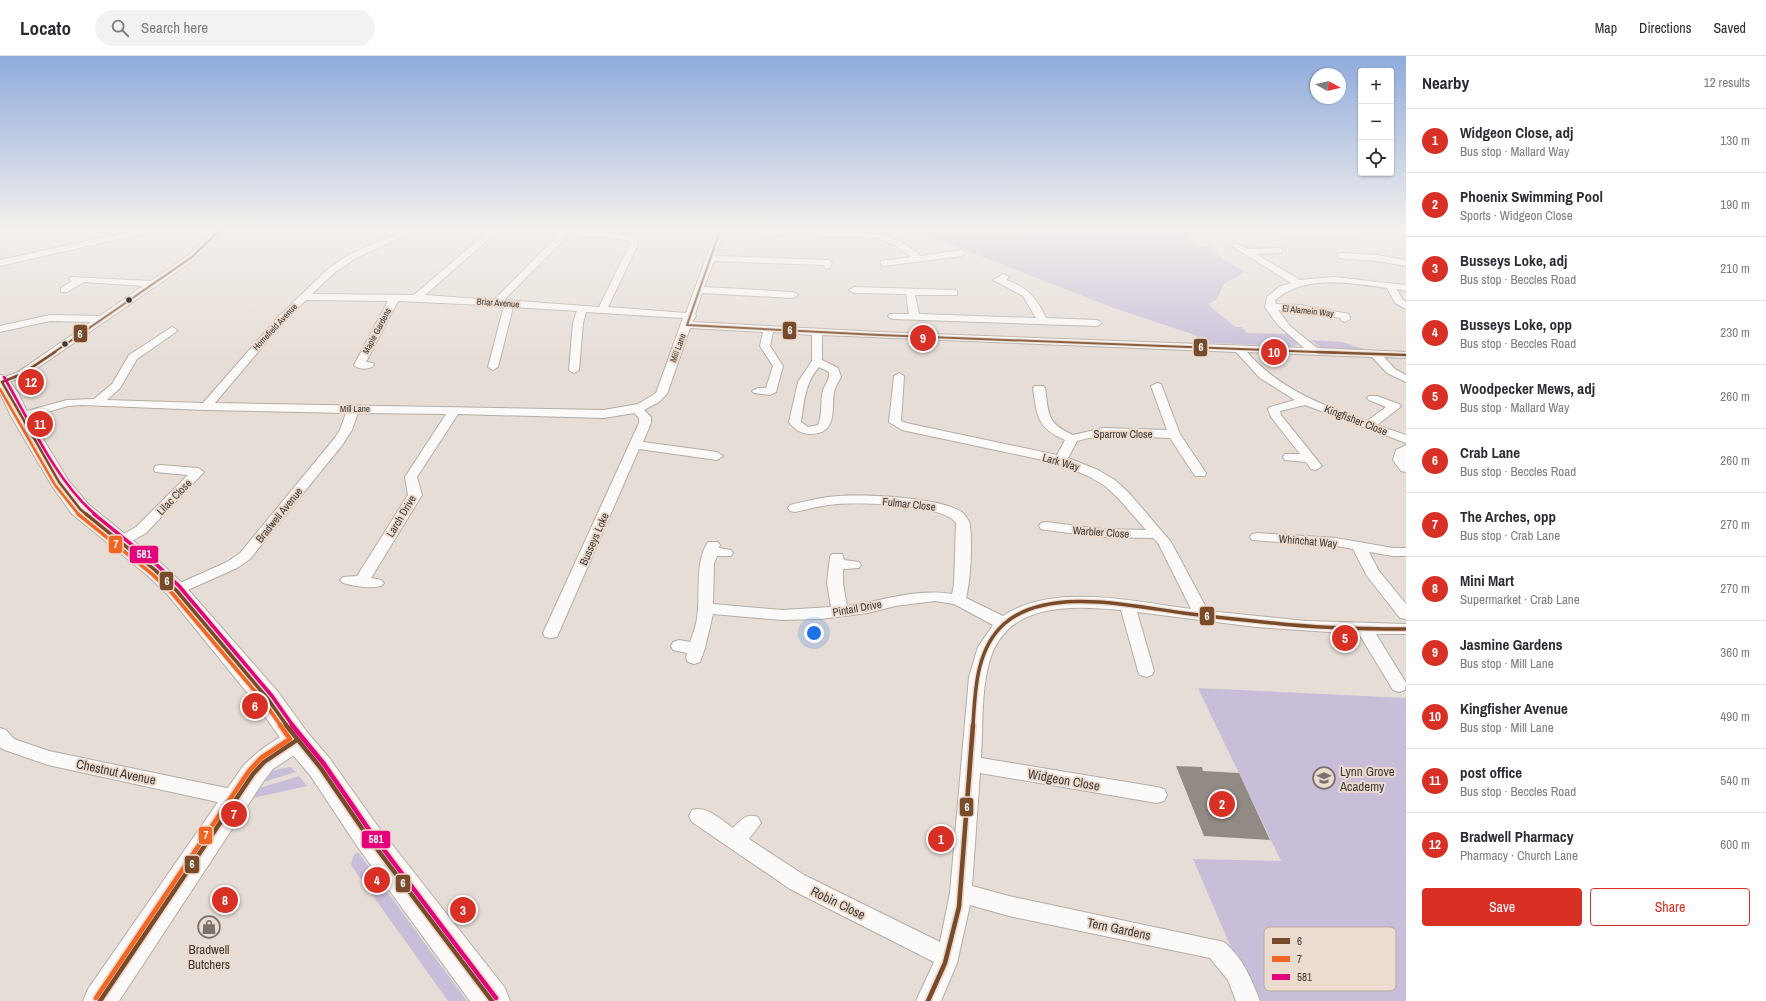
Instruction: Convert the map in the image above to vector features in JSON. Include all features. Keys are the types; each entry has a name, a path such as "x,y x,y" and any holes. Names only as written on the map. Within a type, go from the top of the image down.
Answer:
{"highway":[{"path":"3,388 59,482 80,509 176,590 268,699 297,740 320,767 368,837 492,1001"}],"street":[{"path":"3,388 169,272"},
{"name":"Homefield Avenue","path":"206,407 281,319 331,272"},
{"path":"417,298 447,272"},
{"path":"496,303 526,272"},
{"path":"602,310 620,272"},
{"path":"689,320 706,272"},
{"path":"1280,272 1298,283"},
{"path":"997,279 1014,286 1031,296 1042,321"},
{"path":"64,290 77,280 151,284"},
{"name":"El Alamein Way","path":"1315,352 1280,321 1270,307 1270,299 1275,294 1287,286 1298,283 1331,280 1406,288"},
{"path":"1391,286 1398,301 1406,306"},
{"path":"699,290 793,295"},
{"path":"856,290 910,292 948,290"},
{"path":"910,292 914,316"},
{"name":"Briar Avenue","path":"304,297 417,298 602,310 689,320"},
{"name":"Maple Gardens","path":"359,365 395,297"},
{"path":"493,367 506,310 510,304"},
{"name":"El Alamein Way","path":"1270,307 1300,308 1346,316"},
{"path":"574,370 578,323 582,309"},
{"path":"893,316 1097,323 1094,317"},
{"path":"0,329 50,318 100,319"},
{"name":"Mill Lane","path":"20,416 66,403 604,414 637,409 648,404 661,394 689,320 768,330 1013,341 1406,355"},
{"path":"1004,320 1013,341"},
{"path":"96,403 116,386 133,357 172,330"},
{"path":"758,391 770,392 778,366 777,362 765,346 768,330"},
{"path":"817,332 817,362 809,370 802,384 796,422 803,429 810,431 823,427 826,420 829,390 835,377 834,370 817,362"},
{"name":"Kingfisher Close","path":"1239,349 1263,376 1307,401 1406,440"},
{"path":"1375,354 1391,371 1406,379"},
{"name":"Lark Way","path":"899,376 895,422 902,426 1061,460 1093,472 1110,483 1124,496 1157,534 1174,559 1203,616"},
{"path":"1158,386 1174,434 1200,473"},
{"path":"1039,388 1046,425 1054,431 1072,439 1061,460"},
{"path":"1369,425 1395,406 1372,398"},
{"path":"1289,457 1313,462 1275,415 1274,409 1307,401"},
{"name":"Bradwell Avenue","path":"176,590 232,566 245,556 339,441 346,430 353,409"},
{"name":"Busseys Loke","path":"551,633 646,422 645,417 637,409"},
{"name":"Larch Drive","path":"361,581 415,495 416,491 411,477 456,410"},
{"name":"Sparrow Close","path":"1072,439 1103,432 1174,434"},
{"path":"636,445 717,456"},
{"path":"1406,449 1400,453 1399,460 1406,468"},
{"name":"Lilac Close","path":"120,542 141,530 198,472 160,469"},
{"name":"Fulmar Close","path":"795,508 836,500 854,500 931,505 951,512 959,517 963,523 962,584 958,600"},
{"name":"Warbler Close","path":"1046,526 1113,535 1157,534"},
{"name":"Whinchat Way","path":"1257,537 1332,536 1359,546 1406,552"},
{"path":"1359,546 1372,573 1406,614"},
{"path":"679,646 695,653 705,618 706,564 716,550"},
{"path":"840,612 835,583 837,561 854,565"},
{"name":"Pintail Drive","path":"706,608 782,615 840,612 919,597 934,596 958,600 1003,623"},
{"path":"928,1001 936,987 957,924 961,893 976,693 982,656 995,632 1003,623 1016,615 1042,606 1069,603 1128,606 1203,616 1365,630 1406,629"},
{"path":"1128,606 1146,671"},
{"path":"1365,630 1399,686"},
{"name":"Chestnut Avenue","path":"0,735 8,744 48,758 236,798"},
{"path":"100,1001 253,774 264,762 297,740"},
{"name":"Widgeon Close","path":"971,764 1157,796"},
{"name":"Robin Close","path":"699,816 796,882 946,956"},
{"path":"735,840 751,823"},
{"name":"Tern Gardens","path":"961,893 1009,906 1216,949 1230,961 1239,976 1248,1001"}],"shaded area":[{"path":"1022,272 1244,272 1224,284 1217,299 1208,304 1235,327 1241,327 1247,333 1289,334 1298,344 1294,346 1209,343 1192,334 1114,308"},
{"path":"1310,340 1342,342 1373,352 1323,349"},
{"name":"Lynn Grove Academy","path":"1198,688 1406,698 1406,1001 1254,1001 1193,859 1281,861"},
{"path":"290,767 296,772 254,785 270,771"},
{"path":"299,776 307,786 244,800 250,791"},
{"path":"358,852 467,1001 448,1001 351,865 353,856"}],"building":[{"path":"1176,766 1202,767 1203,771 1239,773 1270,840 1204,836"}],"transit line":[{"name":"6","path":"170,272 22,374 2,382 59,482 80,509 155,570 176,590 227,650 268,699 297,740 320,767 368,837 492,1001"},
{"name":"6","path":"706,272 687,325 879,335 1406,355"},
{"name":"581","path":"4,377 63,479 84,505 158,566 179,586 272,696 301,737 324,764 372,834 496,998"},
{"name":"7","path":"0,389 55,485 76,512 152,574 172,593 264,702 290,739 261,758 249,771 96,998"},
{"name":"6","path":"928,1001 945,963 959,907 978,674 990,642 996,632 1004,624 1014,617 1032,609 1053,604 1097,602 1293,625 1406,629"},
{"name":"6","path":"100,1001 253,774 264,762 297,740"}],"place":[{"name":"Jasmine Gardens","path":"923,338"},
{"name":"Kingfisher Avenue","path":"1274,352"},
{"name":"Bradwell Pharmacy","path":"31,382"},
{"name":"post office","path":"40,424"},
{"name":"Woodpecker Mews, adj","path":"1345,638"},
{"name":"Crab Lane","path":"255,706"},
{"name":"Lynn Grove Academy","path":"1324,778"},
{"name":"Phoenix Swimming Pool","path":"1222,804"},
{"name":"The Arches, opp","path":"234,814"},
{"name":"Widgeon Close, adj","path":"941,839"},
{"name":"Busseys Loke, opp","path":"377,880"},
{"name":"Mini Mart","path":"225,900"},
{"name":"Busseys Loke, adj","path":"463,910"},
{"name":"Bradwell Butchers","path":"209,927"}]}
